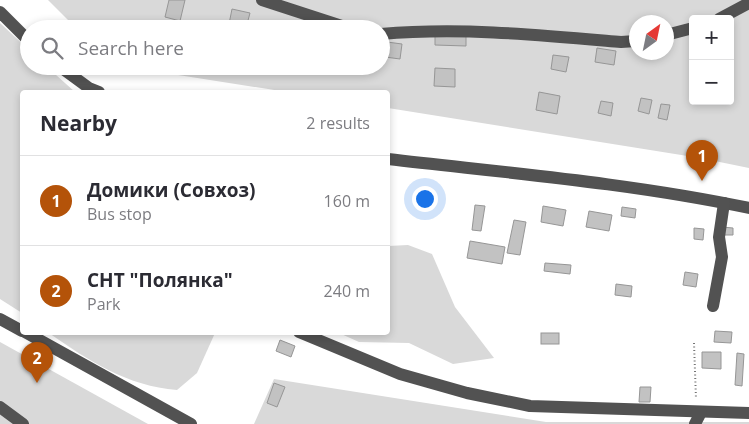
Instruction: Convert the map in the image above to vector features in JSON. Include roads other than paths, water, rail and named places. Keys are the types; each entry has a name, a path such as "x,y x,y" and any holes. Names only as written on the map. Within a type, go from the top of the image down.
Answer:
{"street":[{"path":"262,0 323,20"},
{"path":"726,15 749,3"},
{"path":"0,12 20,31"},
{"path":"674,33 689,29"},
{"path":"390,33 417,30 517,33 629,41"},
{"path":"71,75 94,90"},
{"path":"390,159 581,182 749,208"},
{"path":"713,306 722,256 719,237 724,203"},
{"path":"0,319 20,330"},
{"path":"29,335 191,424"},
{"path":"306,335 400,374 467,393 530,406 698,416 749,413"},
{"path":"0,407 23,424"}],"place":[{"name":"Домики (Совхоз)","path":"702,181"},
{"name":"СНТ \"Полянка\"","path":"37,383"}]}
